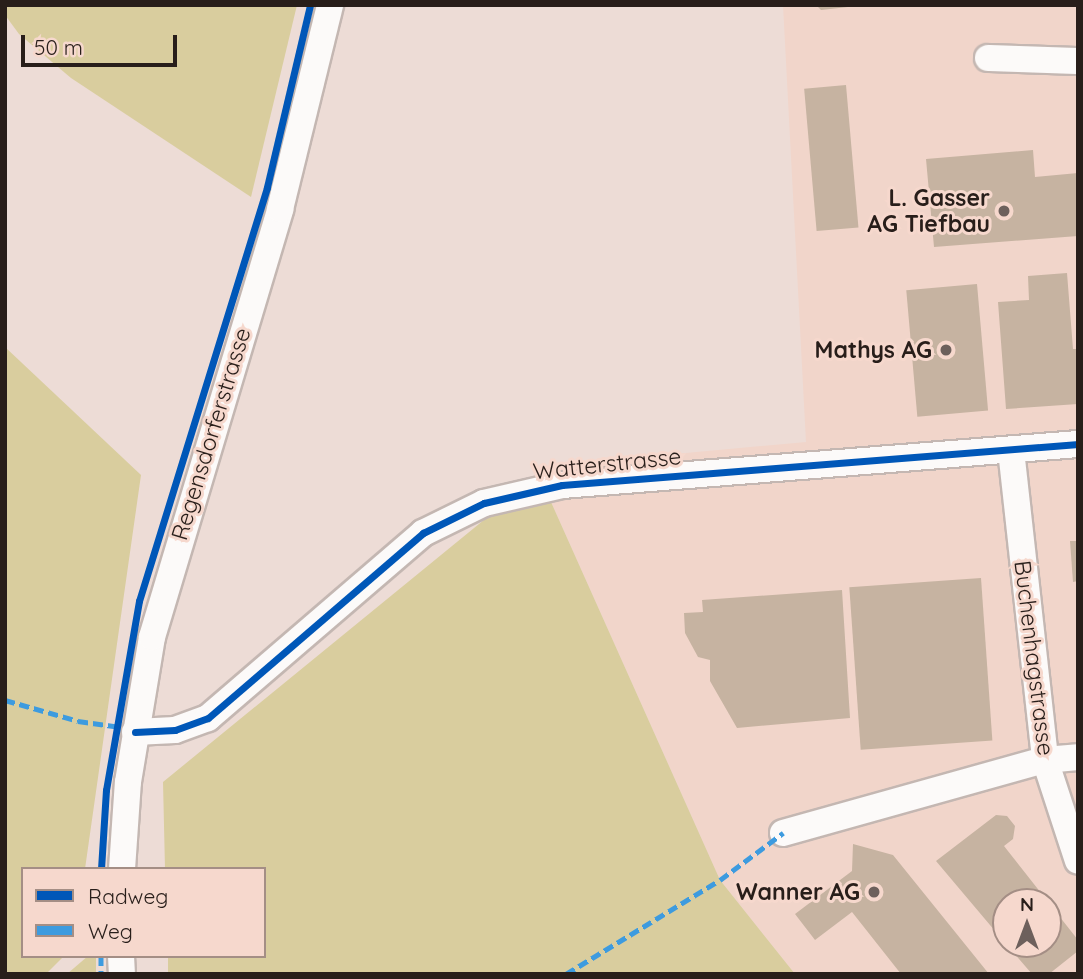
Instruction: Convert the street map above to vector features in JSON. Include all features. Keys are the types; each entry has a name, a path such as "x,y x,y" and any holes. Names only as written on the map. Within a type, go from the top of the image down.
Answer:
{"street":[{"name":"Regensdorferstrasse","path":"122,867 135,732 163,591 279,209 330,5"},
{"path":"988,58 1078,61"},
{"name":"Watterstrasse","path":"135,732 175,730 208,718 423,533 484,503 562,485 1078,444"},
{"name":"Buchenhagstrasse","path":"1011,450 1045,760 1078,861"},
{"path":"783,833 1045,760 1078,757"}],"shaded area":[{"path":"5,5 297,5 251,197 71,78 19,34 5,15"},
{"path":"783,5 1078,5 1078,974 795,974 720,880 551,502 545,466 806,442"},
{"path":"5,347 141,475 85,867 21,867 21,958 62,958 46,974 5,974"},
{"path":"551,502 720,880 795,974 168,974 168,958 266,958 266,867 165,867 163,782 490,515"},
{"path":"86,958 96,958 96,974 67,974"}],"building":[{"path":"816,5 848,5 848,7 821,10"},
{"path":"846,85 858,227 817,231 804,89"},
{"name":"L. Gasser AG Tiefbau","path":"1033,150 1035,177 1078,173 1078,236 934,247 926,159"},
{"path":"1067,273 1073,349 1078,349 1078,404 1006,409 998,302 1029,300 1028,276"},
{"name":"Mathys AG","path":"977,284 988,411 917,417 906,290"},
{"path":"1070,541 1078,541 1078,581 1073,582"},
{"path":"981,578 992,741 861,750 849,587"},
{"path":"842,590 850,718 737,728 710,681 710,660 698,657 685,633 684,613 703,612 702,600"},
{"path":"996,815 1007,816 1015,826 1013,839 1004,846 1037,888 992,888 992,927 936,861"},
{"name":"Wanner AG","path":"853,844 893,855 989,974 901,974 852,912 815,940 795,914 852,871"},
{"path":"1062,920 1078,940 1078,951 1049,974 1032,974 1018,958 1062,958"}],"marked path":[{"path":"5,700 78,721 121,727"},
{"path":"566,974 720,880 783,833"},
{"path":"101,958 101,974"}],"cycle path":[{"path":"101,867 106,790 139,601 267,187 310,5"},
{"path":"135,732 175,730 208,718 423,533 484,503 562,485 1078,444"}],"place":[{"name":"L. Gasser AG Tiefbau","path":"1004,211"},
{"name":"Mathys AG","path":"946,350"},
{"name":"Wanner AG","path":"874,892"}]}
